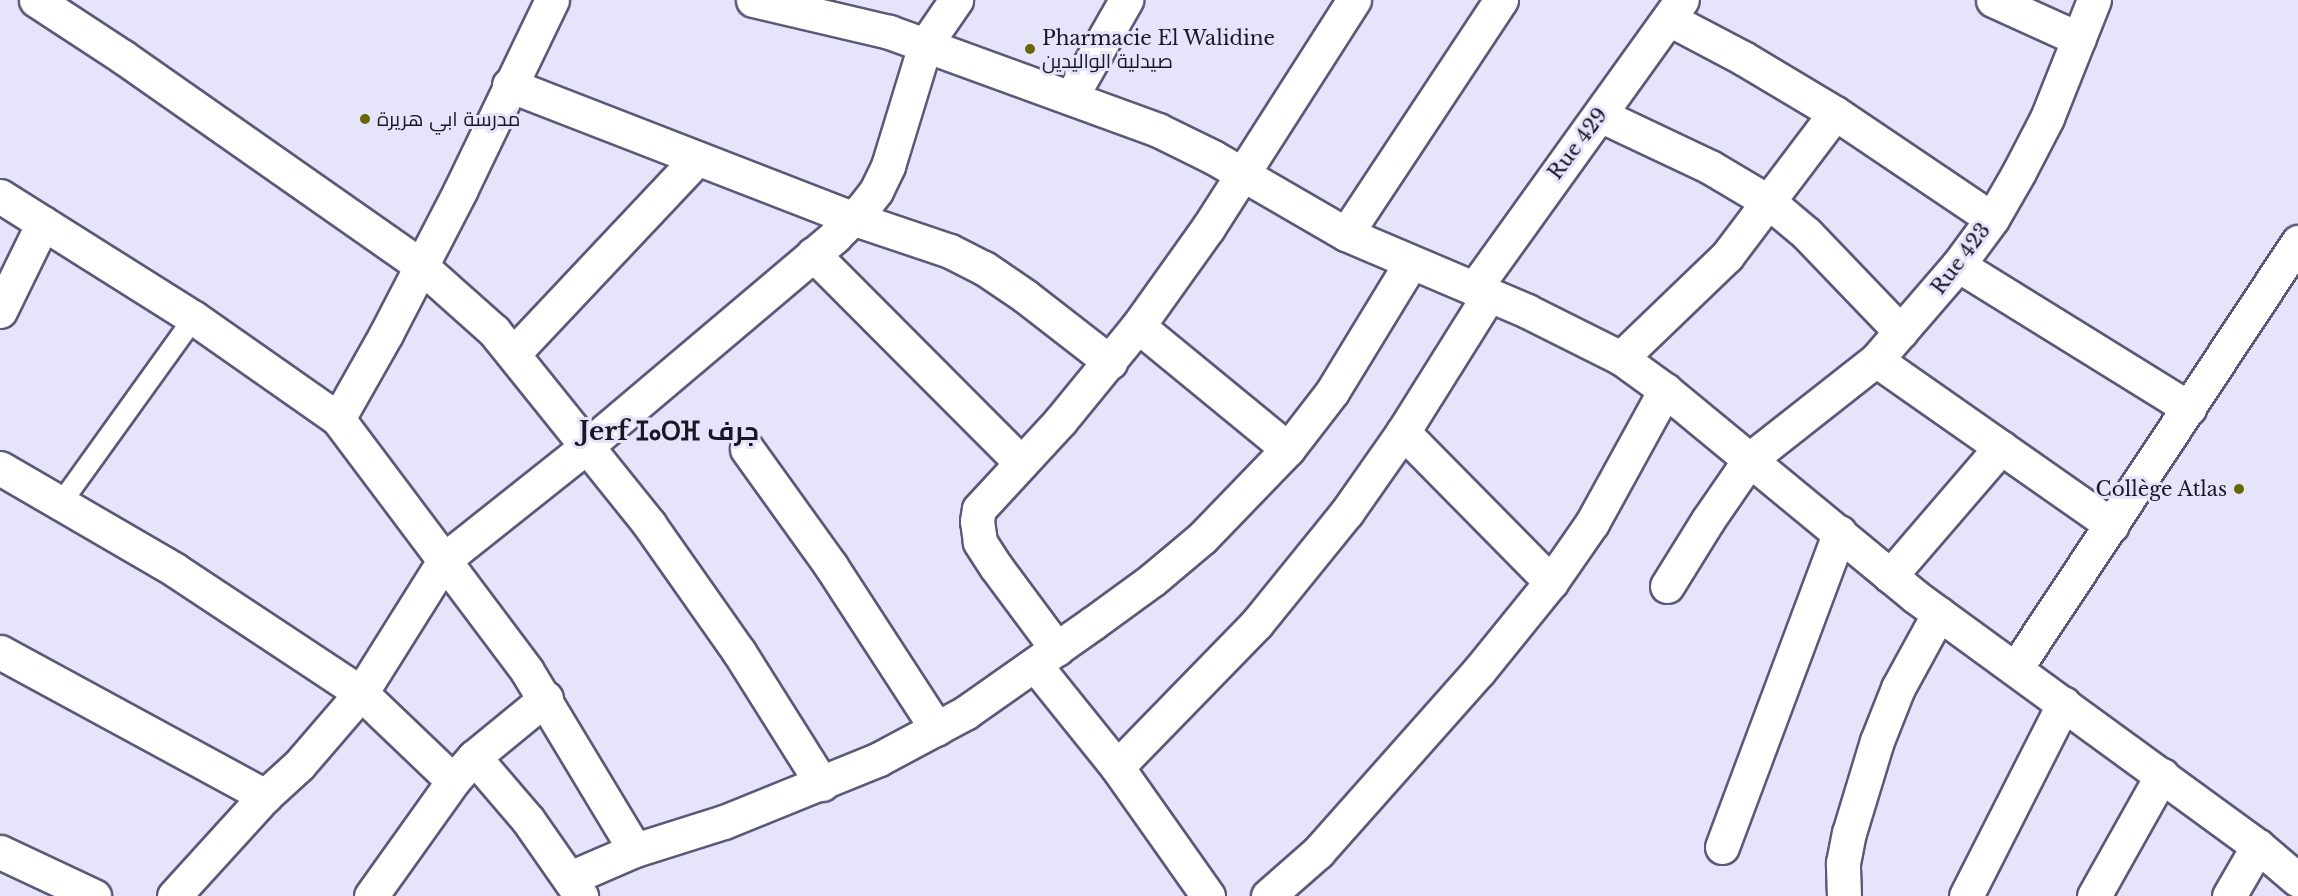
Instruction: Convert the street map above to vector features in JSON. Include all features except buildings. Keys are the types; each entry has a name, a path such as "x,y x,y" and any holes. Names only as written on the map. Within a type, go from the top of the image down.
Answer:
{"street":[{"path":"36,0 123,57 421,266 494,331 514,353 649,524 739,652 822,783"},
{"path":"338,418 421,266 552,0"},
{"path":"753,0 889,32 1071,97 1190,144 1346,234 1410,264 1537,315 1621,358 1665,390 1840,532 1890,576 2258,846 2298,880"},
{"path":"174,896 265,796 298,765 362,693 445,559 587,446 813,254 852,218 876,191 888,166 925,45 956,0"},
{"path":"1071,97 1126,0"},
{"path":"1208,896 1117,767 1046,657 978,534 979,509 1110,362 1138,326 1208,228 1354,0"},
{"path":"1346,234 1501,0"},
{"path":"1993,0 2079,39"},
{"name":"Rue 423","path":"1667,586 1750,459 1876,360 1958,265 1992,219 2047,118 2094,0"},
{"path":"1676,10 1743,58 1835,114 1992,219"},
{"name":"Rue 429","path":"1117,767 1257,623 1347,512 1403,432 1482,292 1600,115 1676,10"},
{"path":"509,85 852,218 941,247 984,268 1025,296 1110,362"},
{"path":"1621,358 1727,256 1835,114"},
{"path":"1600,115 1710,167 1769,202 1806,232 1901,332"},
{"path":"514,353 697,159"},
{"path":"0,196 194,318 338,418 445,559 546,698 635,850"},
{"path":"0,311 43,223"},
{"path":"2016,668 2298,242"},
{"path":"813,254 1021,463"},
{"path":"474,757 528,820 575,887 635,850 724,822 822,783 879,759 937,729 1046,657 1152,580 1202,538 1288,449 1332,392 1410,264"},
{"path":"1958,265 2190,408"},
{"path":"1138,326 1288,449"},
{"path":"1876,360 2112,525"},
{"path":"1268,896 1318,852 1478,672 1551,582 1592,523 1665,390"},
{"path":"1403,432 1551,582"},
{"path":"1890,576 2001,447"},
{"path":"747,449 831,566 937,729"},
{"path":"0,468 175,570 362,693 453,781"},
{"path":"1722,847 1840,532"},
{"path":"1844,896 1843,863 1849,833 1877,741 1898,688 1939,613"},
{"path":"0,652 265,796"},
{"path":"371,896 453,781 474,757 546,698"},
{"path":"1966,896 2064,703"},
{"path":"2094,896 2162,775"},
{"path":"2229,896 2258,846"},
{"path":"0,852 94,896"}],"lane":[{"path":"61,503 194,318"}],"place":[{"name":"Pharmacie El Walidine صيدلية الواليدين","path":"1030,49"},
{"name":"مدرسة ابي هريرة","path":"365,119"},
{"name":"Collège Atlas","path":"2239,489"}],"district":[{"name":"Jerf ⵊⴰⵔⴼ جرف","path":"669,432"}]}
